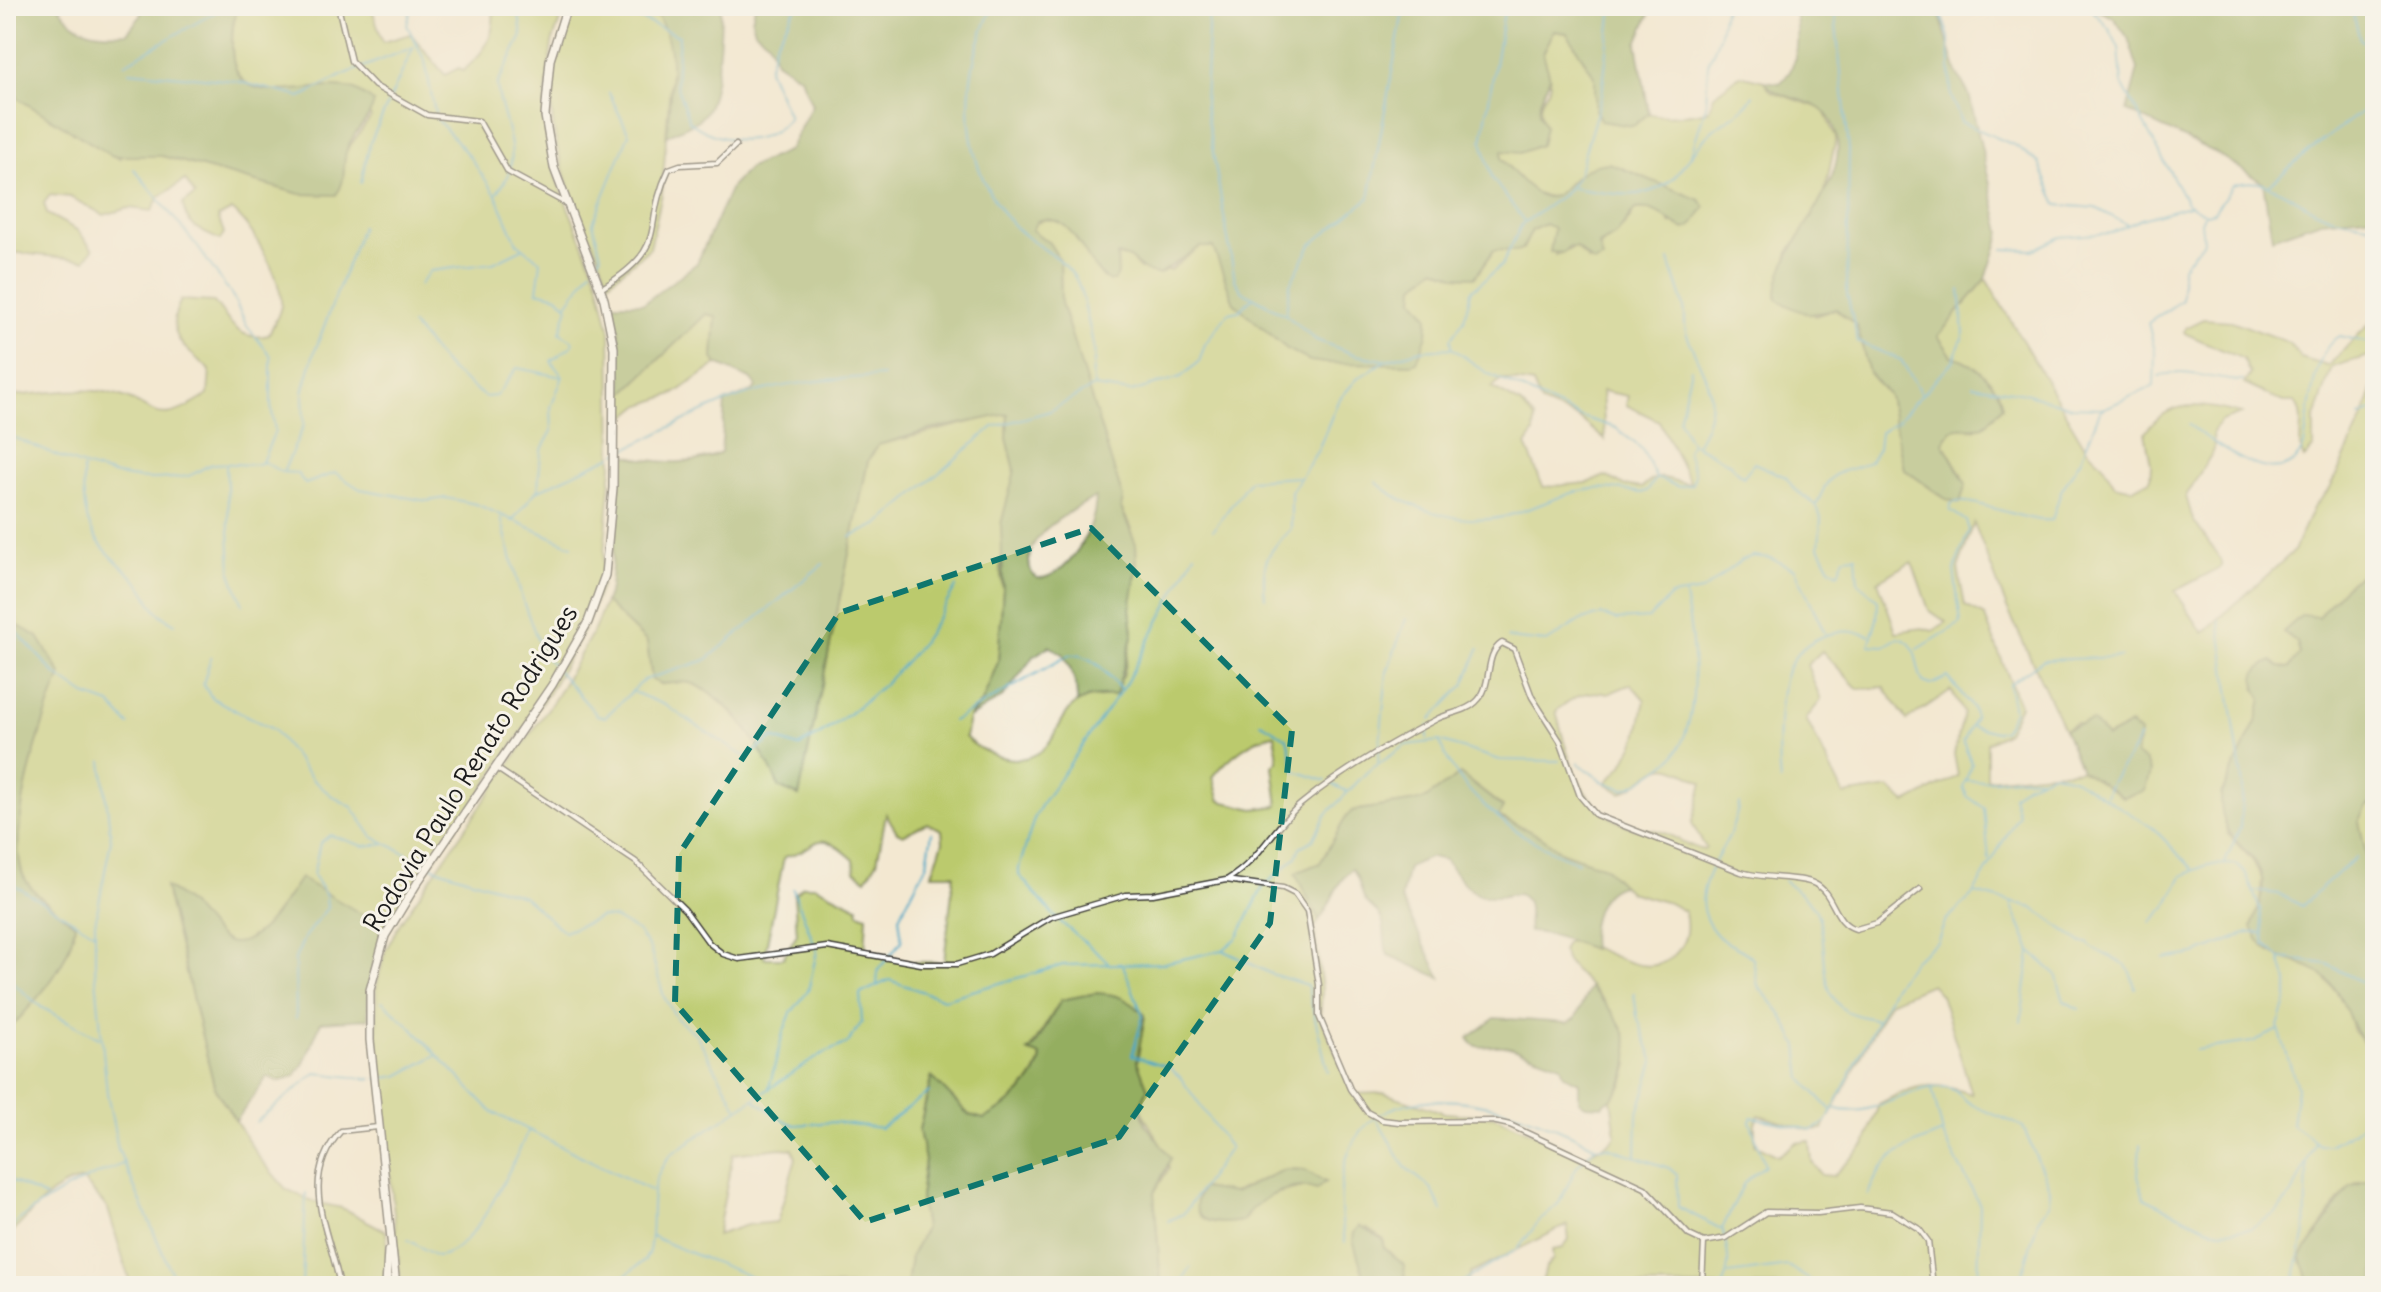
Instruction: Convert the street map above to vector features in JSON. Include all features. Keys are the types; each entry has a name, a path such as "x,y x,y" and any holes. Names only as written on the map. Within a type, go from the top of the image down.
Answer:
{"main road":[{"name":"Rodovia Paulo Renato Rodrigues","path":"396,1286 378,1127 369,1004 377,956 398,911 569,656 594,609 605,575 613,488 615,372 611,331 600,289 547,144 545,108 550,60 567,6"},
{"name":"Rodovia Paulo Renato Rodrigues","path":"386,1286 388,1229"}],"street":[{"path":"338,6 351,61 375,86 427,115 479,121 508,172 567,204"},
{"path":"600,289 645,254 669,169 673,166 717,163 736,145"},
{"path":"1226,880 1250,862 1301,804 1377,753 1436,719 1473,705 1483,694 1493,652 1502,643 1514,649 1532,697 1560,741 1580,796 1596,815 1741,872 1763,878 1800,879 1815,883 1828,894 1842,922 1856,929 1877,923 1920,889"},
{"path":"496,768 636,862 685,910 709,943 723,954 739,959 827,947 921,964 957,964 990,954 1040,923 1090,904 1126,895 1153,894 1226,880 1290,890 1307,911 1319,985 1319,1016 1350,1089 1367,1112 1382,1120 1399,1122 1492,1121 1510,1125 1645,1188 1689,1235 1704,1242 1726,1238 1766,1212 1878,1208 1907,1219 1924,1235 1931,1254 1933,1286"},
{"path":"340,1286 320,1215 322,1170 341,1131 378,1127"},
{"path":"1702,1286 1704,1242"}],"highlighted area":[{"path":"1091,528 1292,730 1270,923 1119,1137 865,1222 675,1003 679,854 839,613"}],"green space":[{"path":"6,6 64,6 60,9 81,28 116,34 127,33 140,17 142,6 239,6 233,26 232,48 236,69 245,82 260,89 277,91 335,87 352,89 374,102 369,115 348,145 339,190 336,195 300,194 162,156 118,156 121,159 111,155 6,91"},
{"path":"239,6 371,6 383,42 411,34 445,75 459,68 463,71 483,50 491,35 493,6 565,6 552,43 543,118 556,178 598,280 610,331 612,465 601,586 587,624 549,692 387,929 264,928 242,943 229,943 167,897 215,1089 260,1159 286,1189 314,1202 342,1208 386,1231 391,1286 131,1286 108,1209 83,1180 59,1188 6,1238 6,1033 58,970 75,924 31,887 22,872 19,852 23,801 29,773 61,674 38,637 6,619 6,396 69,391 105,392 155,412 174,412 208,395 210,370 185,348 175,332 176,312 181,300 214,302 237,329 251,336 269,335 281,305 277,282 265,254 232,210 218,217 224,233 220,240 201,231 187,218 183,204 195,195 185,180 158,198 152,211 129,208 104,215 70,197 50,195 44,203 47,214 77,230 93,249 85,260 10,252 6,259 6,91 111,155 162,156 300,194 346,151 371,117 352,89 272,90 244,82 233,65 233,27"},
{"path":"572,6 651,6 664,21 672,56 662,193 650,248 608,283 565,176 553,127 553,82"},
{"path":"651,6 721,6 718,61 709,104 697,121 667,136 670,53 661,22"},
{"path":"755,6 1653,6 1637,43 1649,113 1633,126 1601,121 1595,110 1595,77 1567,33 1554,31 1543,53 1550,77 1540,101 1539,113 1545,126 1541,145 1520,153 1502,151 1502,159 1539,195 1550,197 1559,193 1577,175 1591,167 1609,163 1700,200 1705,207 1692,226 1685,229 1656,212 1635,209 1616,235 1599,245 1603,259 1594,263 1576,247 1569,247 1564,253 1550,252 1554,228 1545,224 1532,230 1521,249 1494,250 1475,277 1455,276 1435,268 1415,285 1414,299 1428,316 1427,335 1417,362 1411,364 1325,363 1310,361 1288,350 1234,303 1213,247 1200,247 1159,274 1117,255 1118,274 1114,281 1109,281 1061,223 1037,221 1032,230 1049,243 1060,260 1061,303 1123,498 1121,508 1136,544 1137,568 1130,609 1133,633 1116,695 1089,697 1077,703 1075,683 1066,660 1063,654 1049,646 1033,657 1004,696 969,718 982,702 998,662 1003,589 1001,524 1015,470 1007,438 1008,414 930,430 878,445 868,461 799,796 780,788 756,743 723,702 694,684 662,684 652,680 647,642 605,602 610,588 622,454 647,460 684,462 721,453 725,402 753,391 756,386 752,380 717,364 713,358 716,316 706,314 623,394 619,330 613,303 644,303 697,263 732,185 749,168 789,150 812,105 801,78 776,61 768,41 755,31 752,20","holes":["1095,497 1095,508 1086,535 1070,560 1048,576 1037,578 1032,574 1029,561 1031,549 1038,538 1059,519"]},
{"path":"1794,6 1937,6 1957,73 1969,94 2001,232 1986,279 1938,336 1952,356 1976,368 1991,382 2003,406 1984,426 1955,429 1943,443 1966,484 1960,503 1946,499 1904,469 1889,396 1869,373 1857,326 1836,309 1805,313 1777,299 1779,278 1788,256 1827,188 1836,165 1838,143 1825,112 1780,93 1764,81 1780,83 1792,67 1797,47"},
{"path":"2088,6 2375,6 2375,215 2321,221 2272,238 2263,183 2214,152 2127,111 2138,69 2128,38 2113,17"},
{"path":"1554,31 1567,33 1595,77 1595,95 1601,121 1633,126 1649,113 1678,115 1709,110 1714,95 1740,75 1764,81 1771,91 1823,109 1836,138 1823,201 1789,252 1777,292 1815,316 1835,309 1857,326 1869,373 1889,396 1904,469 1945,499 1953,501 1962,475 1943,443 1954,427 1975,429 2003,406 1991,382 1976,368 1952,356 1938,336 1986,279 2086,448 2103,465 2115,485 2133,489 2150,480 2151,464 2145,433 2165,413 2188,406 2201,406 2241,414 2221,421 2213,432 2214,450 2186,496 2193,520 2221,560 2221,567 2175,591 2203,633 2294,551 2313,508 2330,489 2362,420 2373,387 2375,360 2375,583 2359,576 2318,617 2284,632 2297,642 2300,655 2289,668 2279,667 2255,689 2262,699 2257,720 2221,795 2228,834 2253,861 2262,878 2260,903 2252,927 2299,964 2321,974 2344,1000 2353,1031 2367,1047 2375,1037 2375,1181 2357,1182 2340,1199 2301,1257 2311,1286 1541,1286 1546,1267 1553,1259 1552,1250 1563,1248 1569,1239 1567,1225 1471,1273 1465,1286 1405,1286 1397,1259 1384,1248 1384,1240 1366,1228 1362,1264 1367,1286 1161,1286 1154,1193 1169,1168 1140,1107 1148,1089 1137,1061 1145,1015 1061,1000 1029,1052 1041,1055 1028,1084 984,1120 969,1115 931,1077 919,1130 925,1160 920,1198 925,1228 911,1256 907,1286 401,1286 377,1037 376,989 385,951 400,923 556,697 595,628 605,602 647,642 651,673 659,685 690,683 716,698 755,740 766,756 777,783 799,796 868,461 878,445 1008,413 1007,438 1015,470 1000,568 1003,589 998,662 982,702 970,714 965,737 984,751 1007,758 1019,759 1041,751 1074,705 1092,697 1104,697 1123,677 1133,633 1130,609 1131,528 1121,508 1117,482 1061,303 1060,260 1049,243 1032,230 1034,224 1048,218 1068,226 1103,278 1117,255 1130,258 1140,269 1170,270 1200,247 1213,247 1250,311 1265,330 1283,345 1303,357 1326,363 1352,362 1371,357 1427,335 1428,316 1414,299 1415,285 1436,268 1455,276 1475,277 1494,250 1523,249 1532,230 1546,224 1554,227 1556,255 1576,247 1589,261 1625,225 1635,209 1656,210 1671,224 1684,194 1620,167 1578,176 1556,197 1531,190 1502,159 1502,151 1545,126 1540,109 1550,78 1543,53","holes":["1501,379 1533,384 1541,403 1579,418 1605,440 1602,391 1628,396 1626,405 1659,421 1691,484 1659,478 1642,488 1623,485 1605,476 1587,483 1543,487 1526,445 1534,433 1535,419 1521,404 1492,388","1974,523 2007,608 2064,729 2076,723 2107,737 2130,725 2140,733 2122,797 2081,770 1987,779 1987,743 2007,732 2020,706 1984,615 1965,606 1958,568","1912,562 1929,610 1946,622 1933,631 1922,628 1896,632 1878,581","1822,651 1858,689 1884,687 1907,720 1951,690 1964,713 1954,754 1958,776 1906,803 1889,788 1844,795 1806,719 1821,700 1807,665","1631,684 1645,700 1637,738 1623,765 1606,783 1621,793 1660,768 1667,767 1703,783 1692,824 1706,848 1704,850 1664,833 1634,828 1615,820 1600,810 1589,797 1572,766 1556,711 1574,698 1594,692 1608,694","1275,735 1278,761 1273,766 1278,806 1254,809 1220,801 1213,777 1233,756 1258,740","1460,774 1503,807 1498,816 1542,837 1562,852 1605,867 1629,892 1669,903 1685,912 1686,929 1682,944 1676,953 1663,962 1650,966 1636,964 1579,943 1566,942 1562,951 1567,962 1604,1001 1629,1064 1623,1085 1611,1099 1616,1135 1612,1141 1584,1156 1495,1116 1445,1113 1384,1093 1353,1094 1320,1016 1322,991 1314,928 1319,921 1296,873 1320,863 1352,811 1423,800","886,814 897,832 903,835 927,823 942,830 943,842 932,874 954,874 944,962 909,962 865,950 867,916 859,913 858,907 815,886 803,886 794,895 797,934 783,958 764,958 784,857 824,841 854,860 855,871 866,879 877,862","1931,984 1941,995 1972,1094 1945,1087 1924,1086 1879,1104 1865,1145 1833,1176 1822,1175 1812,1162 1810,1141 1796,1143 1778,1156 1755,1144 1755,1123 1759,1115 1808,1130 1823,1129 1889,1002","793,1149 796,1158 777,1222 747,1225 717,1235 733,1154","1285,1169 1305,1170 1325,1182 1270,1196 1260,1201 1246,1217 1202,1188 1233,1193"]},
{"path":"706,314 716,316 713,358 717,364 676,393 639,406 623,419 623,394"},
{"path":"2375,318 2375,354 2332,367 2314,421 2314,447 2304,459 2300,445 2299,409 2295,402 2283,402 2244,384 2250,374 2243,359 2184,333 2185,328 2203,319 2232,321 2290,343 2300,358 2328,366"},
{"path":"2360,576 2375,583 2375,803 2367,806 2359,822 2375,895 2371,959 2375,1037 2367,1047 2330,982 2311,968 2273,954 2258,939 2252,927 2261,896 2262,878 2252,858 2226,826 2221,795 2257,720 2262,700 2255,682 2257,672 2272,661 2279,667 2289,668 2300,654 2297,642 2283,632 2302,615 2318,617 2349,583"},
{"path":"6,619 38,637 61,674 29,773 23,801 19,852 22,872 31,887 75,924 58,970 6,1033"},
{"path":"2092,721 2107,737 2130,725 2140,733 2136,755 2145,761 2150,773 2144,791 2123,797 2081,770 2064,729"},
{"path":"1460,774 1503,808 1498,816 1542,837 1562,852 1605,867 1623,885 1606,894 1596,910 1592,949 1529,932 1529,907 1519,894 1494,897 1478,894 1465,885 1445,860 1431,857 1408,867 1401,899 1441,978 1388,955 1382,919 1364,898 1352,869 1342,880 1319,920 1295,873 1320,863 1346,817 1352,811 1423,800"},
{"path":"2375,803 2375,895 2359,822 2367,806"},
{"path":"300,878 387,929 371,972 368,1019 321,1022 304,1063 294,1077 279,1081 267,1077 236,1121 215,1089 165,887 189,904 220,937 231,943 243,942 266,925"},
{"path":"1590,987 1616,1017 1628,1050 1621,1085 1602,1106 1586,1105 1579,1101 1579,1082 1564,1075 1561,1065 1504,1046 1479,1047 1468,1038 1495,1018 1567,1023 1575,1019"},
{"path":"1096,993 1123,998 1145,1015 1137,1061 1148,1089 1140,1107 1146,1125 1171,1158 1154,1193 1161,1286 1037,1286 1030,1273 1004,1286 907,1286 911,1256 925,1228 920,1198 925,1160 919,1130 932,1077 969,1115 984,1119 1011,1101 1035,1075 1041,1056 1028,1051 1035,1046 1061,1000"},
{"path":"1285,1169 1305,1170 1325,1182 1316,1190 1296,1188 1275,1194 1256,1206 1243,1221 1223,1223 1206,1220 1197,1209 1202,1188 1234,1193"},
{"path":"2369,1179 2375,1181 2375,1286 2311,1286 2301,1257 2350,1187"},
{"path":"1359,1226 1384,1240 1384,1248 1404,1265 1405,1286 1367,1286 1353,1240"}],"waterway":[{"path":"124,64 226,6"},
{"path":"412,6 407,25 425,61 435,113"},
{"path":"496,194 505,180 512,154 497,85 522,36 518,6"},
{"path":"611,6 679,36 676,84 689,121 713,135 741,140 768,134 789,117 768,69 775,44 797,6"},
{"path":"993,6 974,62 970,92 974,150 983,178 997,204 1016,228 1063,264 1076,279 1094,349 1094,385"},
{"path":"1209,6 1205,106 1235,280 1242,291 1286,315 1316,340 1356,355 1384,360"},
{"path":"1286,313 1290,284 1311,245 1369,198 1404,6"},
{"path":"1505,6 1482,141 1492,178 1524,221"},
{"path":"1452,346 1451,339 1464,320 1471,291 1502,265 1522,224 1563,195 1577,178 1602,95 1612,6"},
{"path":"1691,154 1706,106 1708,64 1719,37 1725,6"},
{"path":"1834,6 1849,149 1847,294 1858,342 1901,360 1921,393"},
{"path":"1938,6 1949,37 1951,95 1961,122 2016,146 2039,163 2057,205 2096,208 2128,225"},
{"path":"2089,6 2110,30 2119,48 2122,84 2187,203 2205,214 2214,212 2233,185 2260,183 2320,213 2375,226"},
{"path":"2351,6 2360,39 2375,49"},
{"path":"129,71 236,81 301,97 343,75 414,47"},
{"path":"361,183 370,143 413,48"},
{"path":"595,265 601,255 593,223 629,134 609,93"},
{"path":"1572,188 1614,194 1655,190 1677,174 1707,136 1740,111 1753,95"},
{"path":"2269,185 2375,102"},
{"path":"437,119 469,156 496,195 517,243 541,262 537,291 558,296 568,307 560,333 572,340 573,345 551,361 563,377"},
{"path":"134,169 197,246 233,297 247,326 271,356 271,405 275,431 262,462"},
{"path":"2004,249 2033,250 2060,237 2111,233 2141,219 2189,206"},
{"path":"1973,385 2025,393 2071,407 2105,408 2154,386 2155,351 2148,323 2182,300 2182,268 2203,241 2201,222 2204,215"},
{"path":"284,470 304,425 303,393 313,356 362,226"},
{"path":"419,285 430,271 493,263 522,249"},
{"path":"1669,260 1683,302 1686,332 1704,374 1710,399 1706,426 1697,443"},
{"path":"567,304 591,270"},
{"path":"1817,504 1833,476 1870,461 1878,448 1880,432 1896,422 1954,360 1964,333 1960,290"},
{"path":"851,537 879,524 993,427 1050,411 1093,387 1131,392 1181,377 1199,362 1205,344 1228,313 1239,311 1253,297"},
{"path":"412,325 450,370 485,397 496,396 517,368 562,377"},
{"path":"2189,425 2250,463 2266,468 2282,468 2295,461 2304,445 2317,369 2330,344 2339,336 2375,344"},
{"path":"1265,598 1267,559 1291,529 1291,492 1318,450 1338,401 1357,379 1386,360 1421,350 1452,348 1487,373 1579,416 1616,428 1642,449 1656,478 1679,487 1692,484 1695,475 1687,451 1691,443 1679,420 1691,369"},
{"path":"2159,376 2181,373 2243,381"},
{"path":"617,453 736,398 809,382 883,376"},
{"path":"512,521 538,489 541,451 552,431 551,407 562,379"},
{"path":"1918,649 1961,623 1954,570 1969,530 1966,521 1950,510 1951,504 1970,502 2027,518 2052,520 2061,491 2081,459 2100,411 2105,408"},
{"path":"2360,416 2375,409"},
{"path":"6,434 72,462 140,478 188,476 210,465 264,462 281,472 297,473 305,484 335,473 360,489 427,501 446,498 476,504 572,546"},
{"path":"1692,443 1730,464 1743,477 1754,463 1786,477 1794,489 1816,505 1821,518 1819,547 1830,568 1838,573 1844,557 1856,556 1858,583 1878,600 1877,619 1869,645 1884,646 1898,638 1905,640 1913,649 1923,682 1931,685 1948,677 1973,708 1975,717 1963,742 1972,764 1963,787 1967,796 1984,808 1989,860"},
{"path":"537,491 612,456"},
{"path":"226,465 231,573 243,605"},
{"path":"83,469 85,507 92,532 140,585 153,607 175,624"},
{"path":"1213,530 1250,480 1298,477"},
{"path":"1376,482 1404,501 1421,508 1458,518 1476,519 1510,515 1586,490 1641,493 1647,491 1656,479"},
{"path":"501,518 522,599 543,654 597,715 605,717 644,680 706,660 823,564"},
{"path":"1108,962 1057,919 1019,875 1019,868 1034,819 1043,802 1126,683 1195,554"},
{"path":"1507,638 1547,642 1581,620 1602,615 1616,620 1649,618 1671,596 1702,591 1742,560 1753,556 1770,558 1795,569 1826,635"},
{"path":"633,692 665,705 742,755 748,756 773,738 798,747 849,714 896,671 923,641 956,587"},
{"path":"1578,763 1602,781 1623,789 1644,779 1675,754 1686,733 1693,695 1693,654 1685,596"},
{"path":"1378,762 1387,672 1406,619"},
{"path":"6,620 55,674 85,695 110,704 129,725"},
{"path":"2219,620 2243,787 2240,827 2225,863"},
{"path":"1780,781 1780,707 1788,668 1803,649 1822,636 1845,632 1869,635"},
{"path":"1431,719 1464,685 1479,649"},
{"path":"953,721 1069,655 1092,661 1120,689"},
{"path":"211,657 203,684 212,698 274,730 313,780 352,807 373,837 438,869 523,896 564,932 601,917 614,918 637,931 650,949 664,997 677,1019 696,1034 737,1107"},
{"path":"1972,726 1996,732 2004,730 2014,711 2009,684 2043,660 2121,657"},
{"path":"1261,723 1287,738 1295,771 1326,781"},
{"path":"1427,738 1429,725"},
{"path":"2106,796 2139,737"},
{"path":"612,1286 645,1260 651,1237 653,1190 671,1154 820,1055 848,1043 862,1022 860,994 889,980 944,999 1063,965 1164,963 1223,950 1238,937 1263,887 1296,857 1300,847 1313,840 1326,815 1367,772 1406,745 1439,741 1500,760 1559,761"},
{"path":"1440,743 1463,783 1496,816 1536,843 1578,862"},
{"path":"102,761 111,840 95,923 95,967 107,1093 118,1149 177,1286"},
{"path":"1722,1286 1728,1258 1722,1229 1744,1183 1765,1165 1750,1121 1752,1117 1812,1130 1826,1123 1894,986 1914,960 1937,942 1946,920 1972,896 2018,815 2013,796 2024,786 2053,773 2075,779 2153,828 2193,869"},
{"path":"1966,780 2039,778"},
{"path":"1332,784 1348,792"},
{"path":"1739,804 1731,831 1704,886 1703,910 1717,935 1753,959 1758,986 1780,1012 1798,1046 1802,1079 1831,1110"},
{"path":"877,985 878,970 902,941 899,917 927,864 932,832"},
{"path":"296,1018 295,959 305,936 327,908 326,896 313,875 320,843 330,835 363,846 383,844"},
{"path":"2254,891 2279,894 2302,906 2356,857"},
{"path":"2151,922 2166,907 2182,876 2207,865 2236,864 2246,874 2260,909 2265,944 2280,958 2287,982 2287,999 2278,1026 2297,1087 2292,1125 2320,1145 2329,1145 2355,1131 2375,1111"},
{"path":"6,880 94,933"},
{"path":"1784,881 1810,902 1819,918 1826,976 1836,1002 1850,1013 1876,1020"},
{"path":"769,1088 783,1033 791,1013 808,991 817,951 793,889"},
{"path":"1975,893 2033,908 2082,943 2089,943 2101,953 2120,961 2129,970 2135,988"},
{"path":"2011,904 2032,953 2056,974 2064,1001 2079,1009"},
{"path":"2164,959 2195,954 2248,933 2262,933"},
{"path":"1223,950 1271,974 1307,985 1328,1072"},
{"path":"2021,1021 2030,952"},
{"path":"2281,958 2327,964 2369,986"},
{"path":"1123,965 1143,1016 1132,1055 1169,1067 1180,1077 1230,1148 1184,1213 1168,1221"},
{"path":"6,977 41,1007 99,1038"},
{"path":"1634,993 1637,1016 1654,1062 1637,1116 1636,1156"},
{"path":"382,1001 492,1112 650,1190"},
{"path":"2195,1050 2252,1042 2279,1030"},
{"path":"377,1079 398,1076 437,1055"},
{"path":"256,1122 316,1073 371,1079"},
{"path":"1836,1109 1865,1110 1918,1091 1945,1087 1977,1107 2023,1127 2050,1189 2049,1204 2038,1220 2021,1279"},
{"path":"1932,1089 1944,1137 1980,1205 1978,1284"},
{"path":"755,1100 784,1121 795,1125 835,1122 881,1128 929,1092"},
{"path":"1345,1242 1342,1182 1355,1140 1381,1114 1417,1102 1460,1101 1506,1110 1553,1126 1596,1147 1608,1147 1669,1168 1677,1175 1678,1207 1721,1229"},
{"path":"1377,1120 1405,1167 1432,1189 1442,1211"},
{"path":"408,1240 436,1256 450,1252 465,1241 491,1206 528,1132"},
{"path":"1868,1195 1881,1170 1896,1154 1942,1133"},
{"path":"2140,1145 2138,1176 2144,1198 2221,1231 2249,1229 2276,1213 2292,1194 2315,1143"},
{"path":"1455,1286 1518,1249 1539,1221 1559,1203 1577,1166 1595,1147"},
{"path":"6,1231 33,1209 62,1192 123,1164"},
{"path":"2293,1286 2305,1232 2307,1165"},
{"path":"6,1178 45,1197"},
{"path":"302,1286 306,1193"},
{"path":"652,1236 770,1286"},
{"path":"1729,1274 1788,1266 1819,1286"},
{"path":"1179,1286 1191,1267"},
{"path":"1586,1283 1593,1286"}]}
